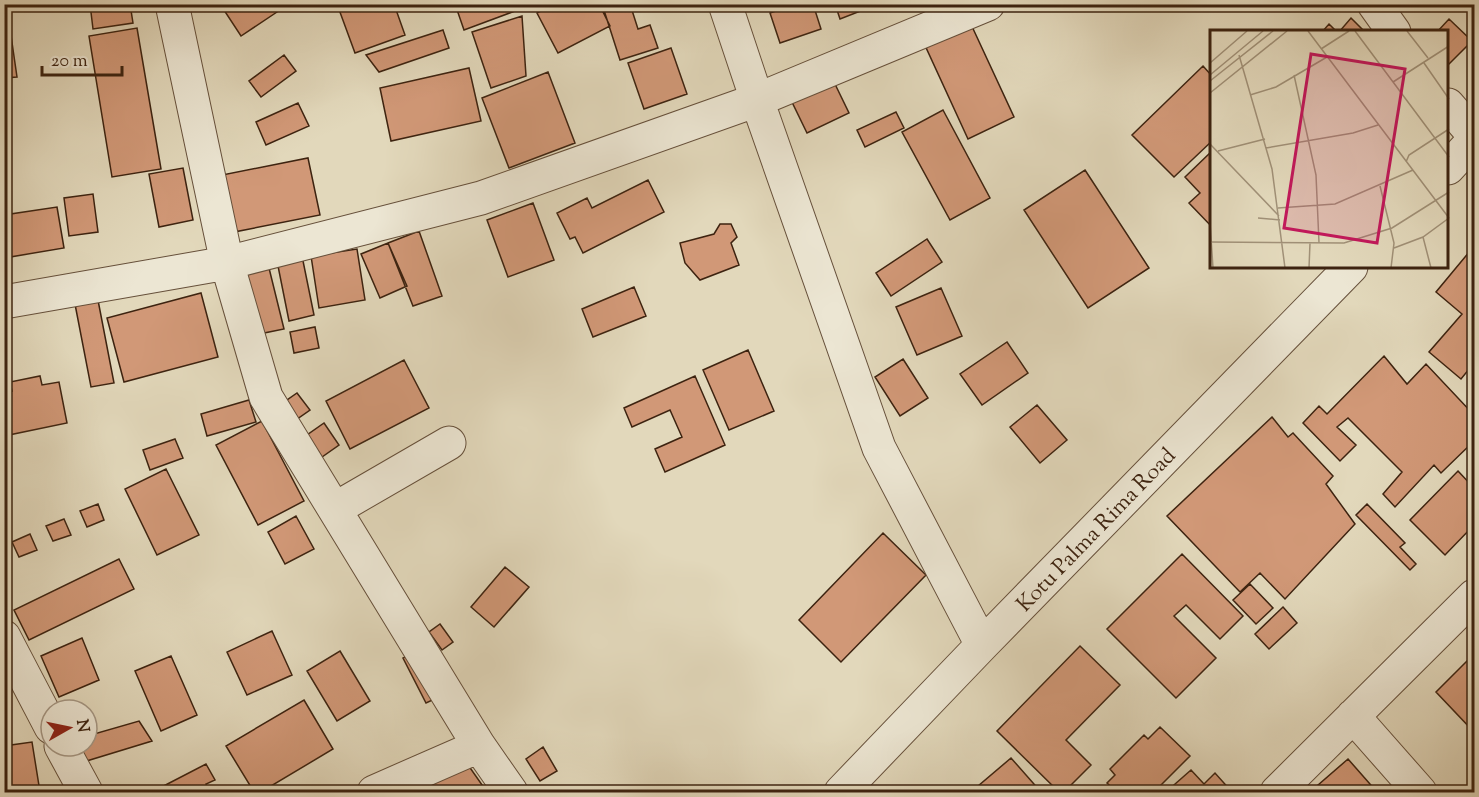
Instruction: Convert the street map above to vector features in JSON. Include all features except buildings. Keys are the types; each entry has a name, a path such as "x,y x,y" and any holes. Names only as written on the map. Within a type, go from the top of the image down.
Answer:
{"street":[{"path":"172,4 227,263 266,397 479,746 512,792"},
{"path":"725,4 879,448 982,645"},
{"path":"4,302 227,263 481,198 757,100 988,4"},
{"path":"1374,4 1393,30"},
{"path":"1449,106 1474,135"},
{"path":"1449,167 1474,140"},
{"name":"Kotu Palma Rima Road","path":"841,792 1350,268"},
{"path":"335,510 449,443"},
{"path":"1277,792 1474,596"},
{"path":"4,637 39,704"},
{"path":"1353,716 1420,792"},
{"path":"374,792 479,746"},
{"path":"68,758 86,792"}]}
